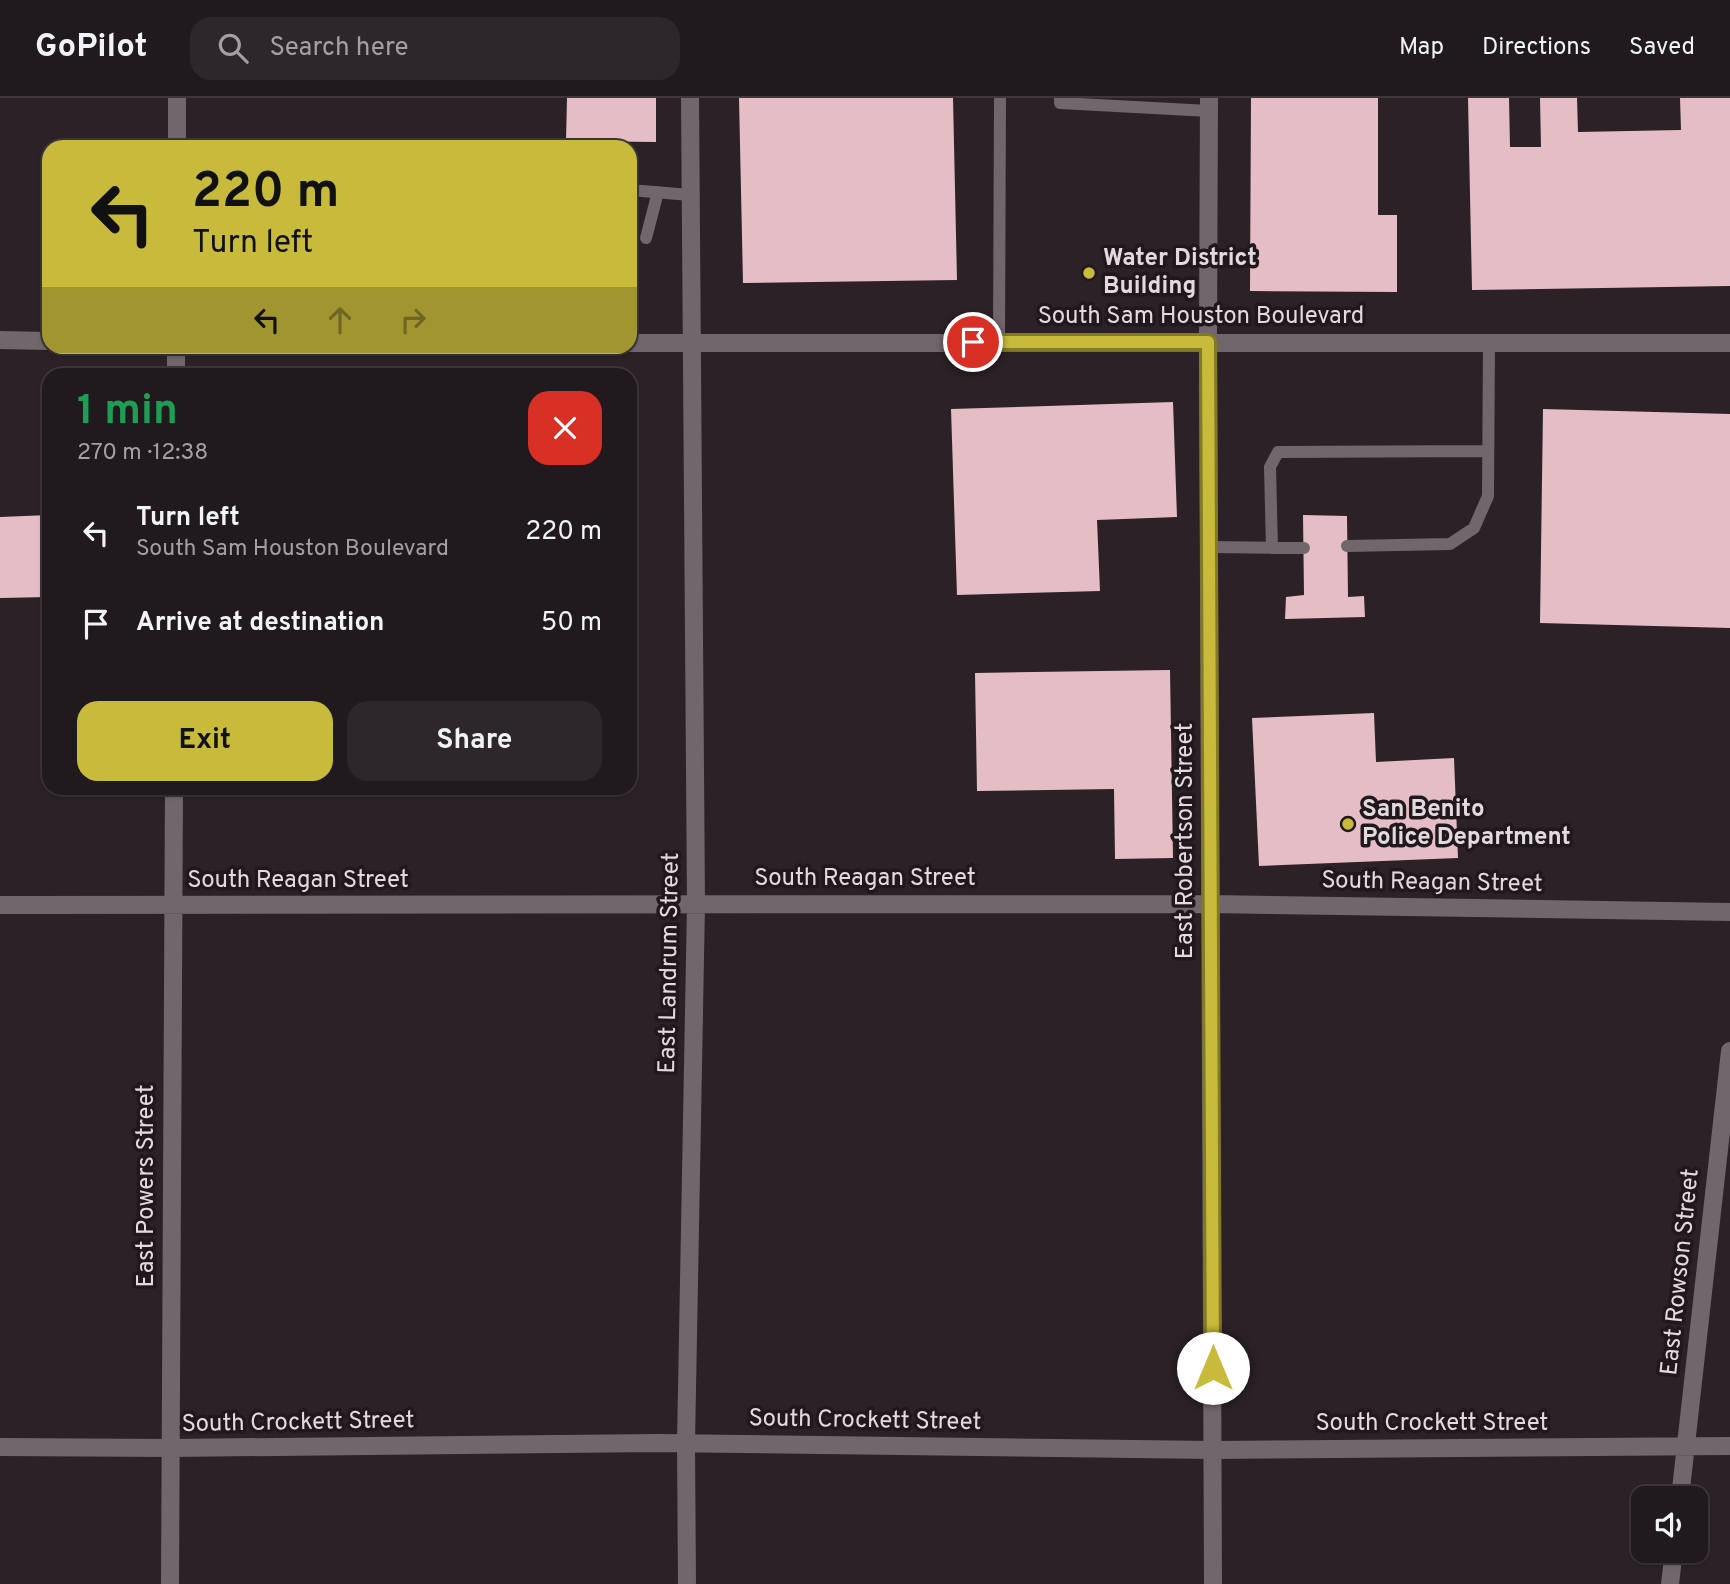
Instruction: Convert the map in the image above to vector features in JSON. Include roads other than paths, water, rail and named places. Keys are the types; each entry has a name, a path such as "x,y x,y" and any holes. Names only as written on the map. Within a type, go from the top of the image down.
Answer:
{"street":[{"path":"177,98 177,140"},
{"name":"East Landrum Street","path":"687,1584 686,1443 696,904 690,98"},
{"name":"East Robertson Street","path":"1209,104 1213,1584"},
{"path":"0,341 42,341"},
{"name":"South Sam Houston Boulevard","path":"637,343 1730,343"},
{"name":"East Powers Street","path":"170,1584 174,795"},
{"name":"South Reagan Street","path":"0,905 1211,904 1730,912"},
{"name":"East Rowson Street","path":"1681,1486 1730,1051"},
{"name":"South Crockett Street","path":"0,1447 686,1443 1213,1450 1730,1446"},
{"path":"1670,1584 1672,1563"}],"lane":[{"path":"999,342 1000,98"},
{"path":"1060,98 1060,103 1209,104"},
{"path":"637,194 658,192 691,195"},
{"path":"646,238 658,192"},
{"path":"1347,547 1450,544 1474,528 1488,496 1489,342"},
{"path":"1272,548 1270,467 1278,452 1488,451"},
{"path":"1209,547 1304,548"}],"place":[{"name":"Water District Building","path":"1089,273"},
{"name":"San Benito Police Department","path":"1348,824"}]}
